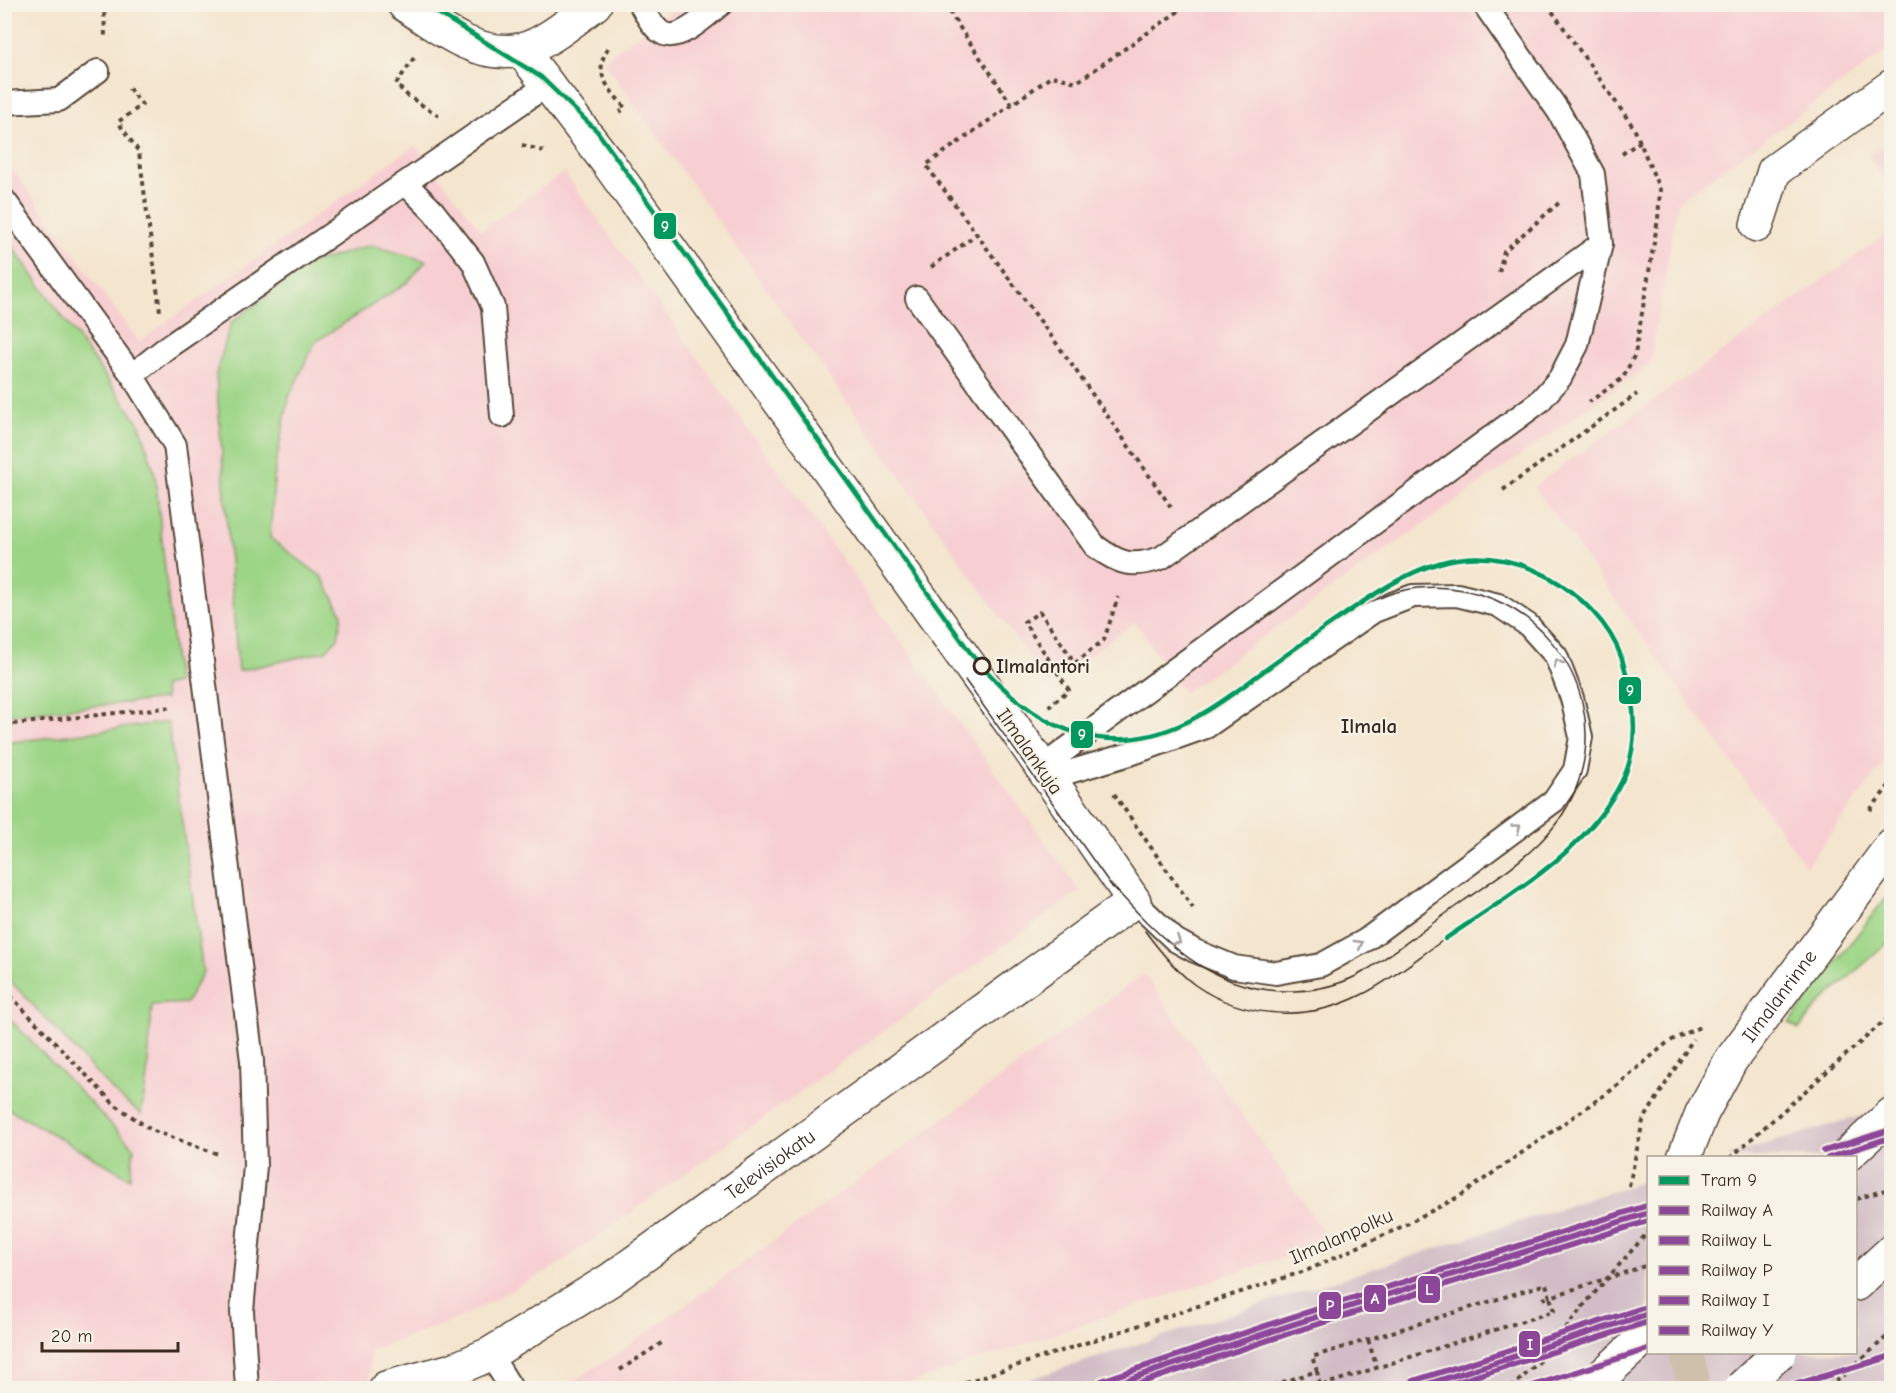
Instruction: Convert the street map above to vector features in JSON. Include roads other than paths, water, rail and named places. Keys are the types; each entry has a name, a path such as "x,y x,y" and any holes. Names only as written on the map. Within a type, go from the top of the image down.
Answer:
{"street":[{"path":"404,4 466,44 498,51 521,50 539,42 591,7"},
{"name":"Ilmalankuja","path":"521,50 608,163 1045,772 1134,901"},
{"path":"1757,225 1774,171 1892,86"},
{"name":"Ilmalanrinne","path":"1685,1156 1702,1113 1731,1060 1892,845"},
{"name":"Televisiokatu","path":"387,1389 453,1370 490,1354 620,1273 1134,901"},
{"path":"1846,1156 1892,1114"},
{"path":"1857,1283 1892,1251"},
{"path":"1589,1389 1647,1335"},
{"path":"1741,1389 1779,1354"}],"lane":[{"path":"640,4 657,29 664,34 673,35 683,31 721,4"},
{"path":"1045,772 1539,402 1560,378 1576,345 1601,244 1593,174 1559,112 1484,4"},
{"path":"4,103 58,100 99,71"},
{"path":"132,375 165,349 547,86"},
{"path":"405,183 433,211 473,262 493,307 502,416"},
{"path":"4,200 132,375 175,445 252,1061 255,1166 242,1311 247,1389"},
{"path":"917,298 1095,546 1109,557 1126,564 1141,565 1161,558 1177,548 1601,244"},
{"path":"1045,772 1133,753 1206,727 1374,611 1413,596 1457,595 1498,605 1528,625 1556,656 1572,698 1581,737 1575,770 1554,801 1366,940 1321,965 1276,973 1234,967 1175,940 1134,901"},
{"path":"490,1354 511,1389"}],"tunnel":[{"path":"1686,1354 1695,1388"}],"tram line":[{"name":"9","path":"424,4 541,77 597,131 972,655 1004,689 1021,703 1059,727 1102,738 1126,739 1144,737 1178,726 1224,700 1366,599 1415,572 1439,563 1464,558 1490,558 1518,564 1547,576 1582,601 1610,633 1622,659 1630,689 1634,720 1632,752 1628,767 1607,807 1567,851 1520,889 1445,939"},
{"path":"1109,882 1168,942 1212,973 1237,983 1264,989 1294,991 1321,988 1357,976 1515,864 1546,836 1570,801 1579,780 1586,741 1583,705 1571,671 1551,641 1524,616 1493,599 1457,589 1418,588 1393,593 1370,602 1327,626"},
{"path":"965,680 1113,888"},
{"path":"1145,931 1168,960 1195,985 1234,1005 1276,1013 1320,1010 1341,1004 1393,976 1445,939"}],"rail line":[{"name":"P","path":"1824,1151 1890,1130"},
{"name":"A","path":"1834,1156 1892,1137"},
{"name":"P","path":"1101,1381 1289,1318 1646,1206"},
{"name":"A","path":"1103,1388 1291,1325 1647,1213"},
{"name":"L","path":"1125,1388 1293,1332 1647,1221"},
{"name":"I","path":"1413,1381 1646,1307"},
{"name":"A","path":"1415,1388 1647,1314"},
{"name":"L","path":"1438,1388 1647,1322"},
{"name":"Y","path":"1526,1388 1647,1349"},
{"name":"Y","path":"1784,1388 1892,1356"}],"place":[{"name":"Ilmalantori","path":"982,666"}],"district":[{"name":"Ilmala","path":"1369,726"}]}
